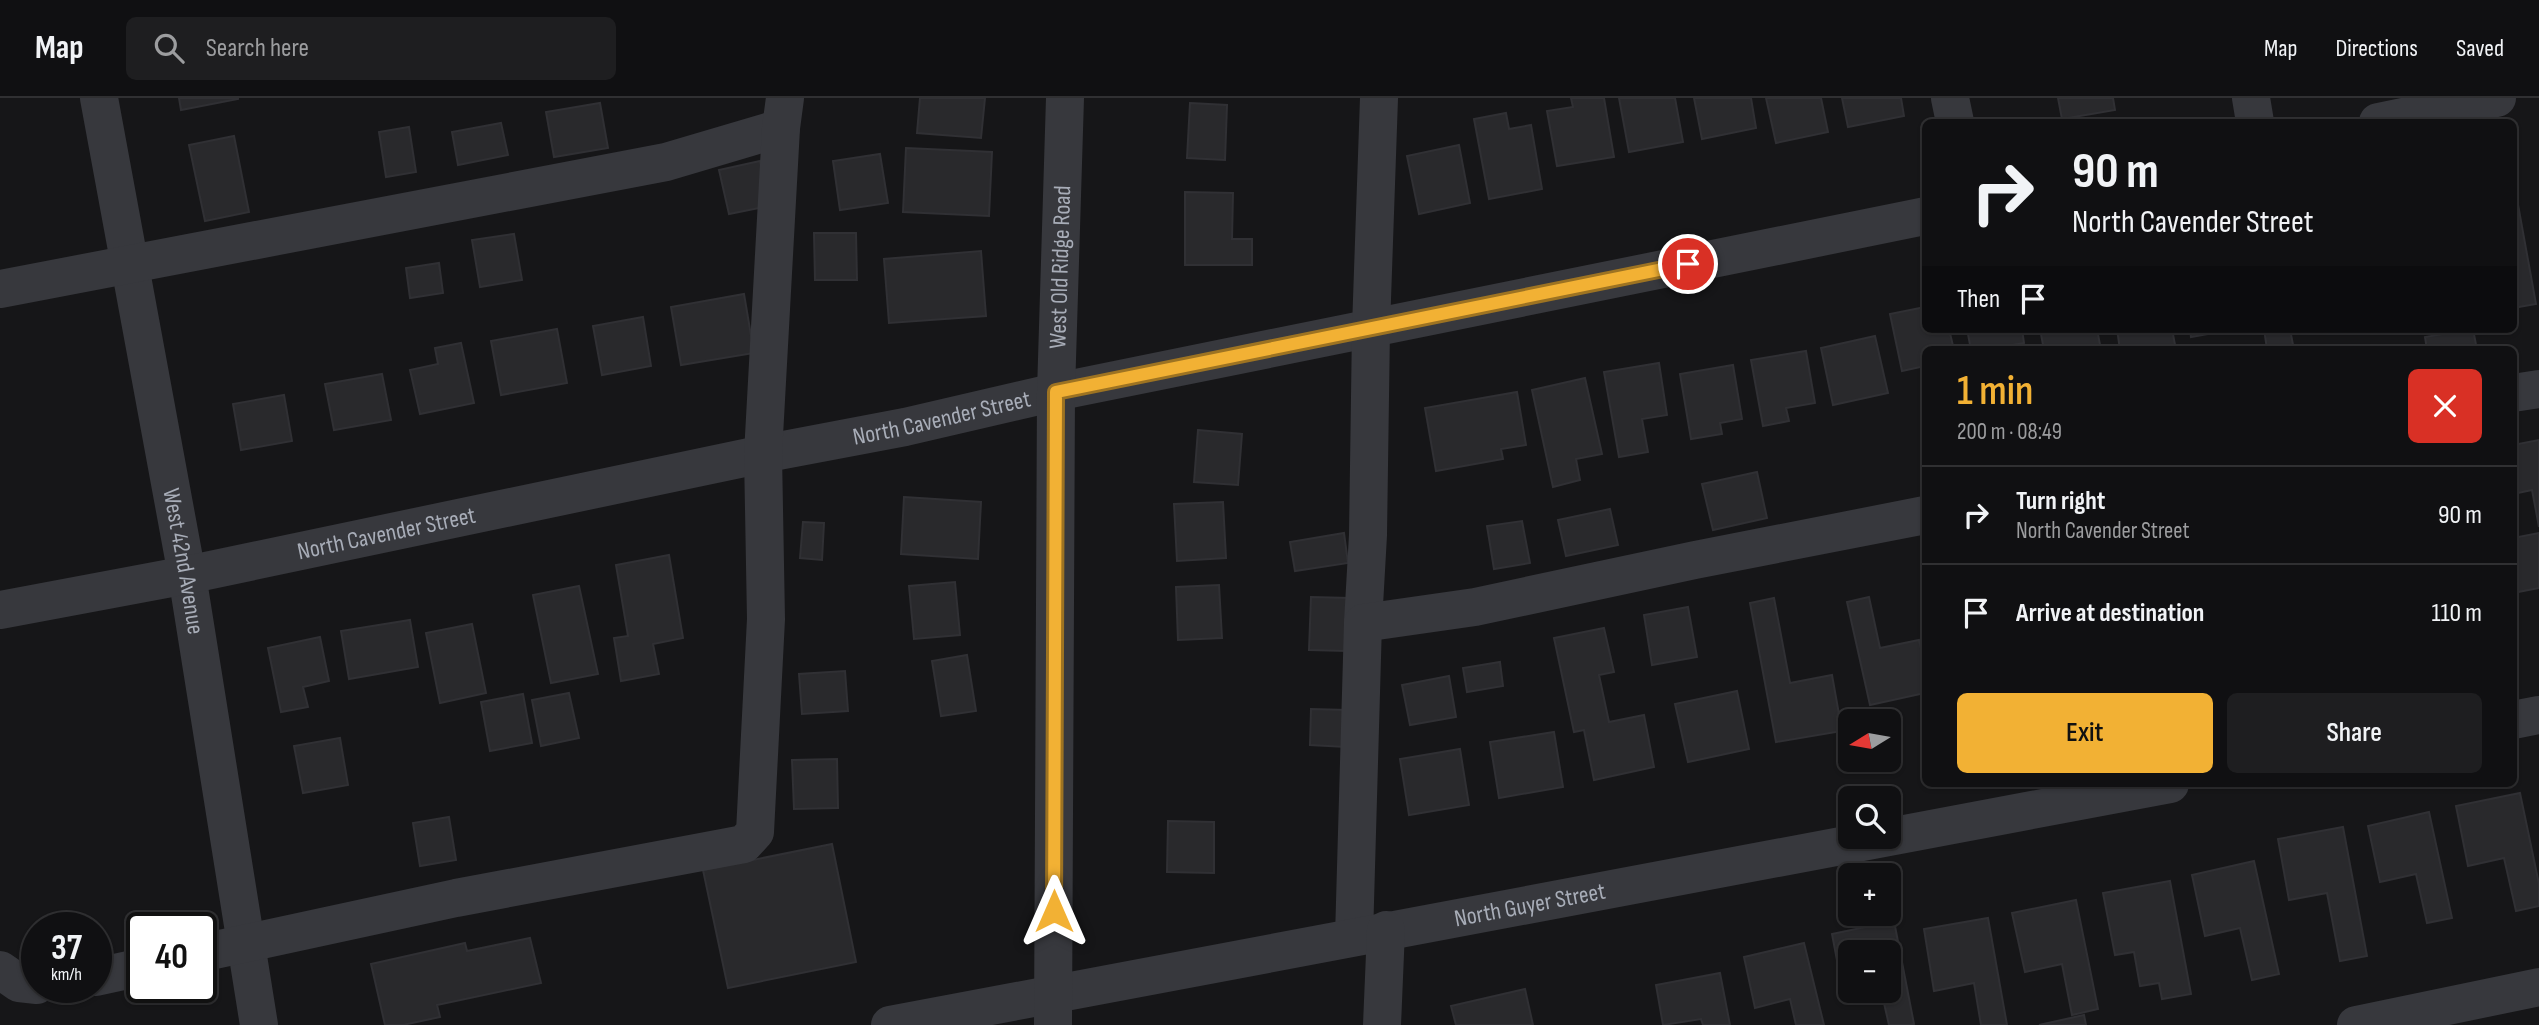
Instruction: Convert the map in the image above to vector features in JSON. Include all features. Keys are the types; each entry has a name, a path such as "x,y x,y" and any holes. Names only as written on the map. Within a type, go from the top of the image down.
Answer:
{"street":[{"name":"West 42nd Avenue","path":"99,98 187,575 259,1025"},
{"name":"West Old Ridge Road","path":"1053,1009 1056,392 1065,98"},
{"path":"1379,98 1371,328 1369,510 1363,623 1370,934 1382,1025"},
{"path":"1950,98 1954,119"},
{"path":"2251,98 2254,119"},
{"path":"2393,119 2497,98"},
{"path":"0,289 666,162 783,113 763,454 766,619 755,832 744,844 443,901 217,950"},
{"name":"North Cavender Street","path":"0,610 187,575 763,454 905,427 1056,392 1922,217"},
{"path":"2517,392 2539,389"},
{"path":"1363,623 1475,607 1922,515"},
{"path":"2517,719 2539,715"},
{"name":"North Guyer Street","path":"890,1025 1053,1009 1370,934 2154,787"},
{"path":"0,970 21,983"},
{"path":"2356,1025 2539,988"}],"building":[{"path":"179,98 238,98 238,99 181,110"},
{"path":"920,98 985,98 981,138 917,133"},
{"path":"1571,98 1604,98 1614,157 1557,166 1547,111 1573,107"},
{"path":"1619,98 1675,98 1683,142 1629,152"},
{"path":"1694,98 1751,98 1756,128 1702,139"},
{"path":"1766,98 1821,98 1828,132 1776,143"},
{"path":"1842,98 1901,98 1904,116 1848,127"},
{"path":"2058,98 2113,98 2115,110 2062,119"},
{"path":"600,103 608,148 554,157 546,112"},
{"path":"1190,103 1227,105 1225,160 1187,158"},
{"path":"1506,113 1509,129 1531,125 1542,189 1489,199 1474,119"},
{"path":"501,123 508,155 458,165 452,132"},
{"path":"409,127 416,172 386,177 379,132"},
{"path":"234,136 249,212 205,221 189,145"},
{"path":"1459,145 1470,203 1419,214 1407,156"},
{"path":"906,148 992,152 989,216 903,212"},
{"path":"880,154 888,203 840,210 833,161"},
{"path":"760,161 769,206 729,214 719,170"},
{"path":"1185,192 1233,193 1232,239 1252,239 1252,265 1185,265"},
{"path":"2517,199 2536,304 2517,307"},
{"path":"814,233 856,233 857,280 815,280"},
{"path":"514,234 522,280 480,287 472,240"},
{"path":"981,251 986,316 889,323 884,259"},
{"path":"439,263 443,293 410,298 406,268"},
{"path":"744,294 754,353 681,365 671,307"},
{"path":"1922,308 1922,333 1950,333 1953,346 1922,346 1922,367 1902,371 1890,314"},
{"path":"643,317 651,366 602,375 593,326"},
{"path":"557,329 567,383 501,395 491,341"},
{"path":"1968,333 2023,333 2024,343 1970,346"},
{"path":"2041,333 2098,333 2100,346 2043,346"},
{"path":"2118,333 2173,333 2175,346 2119,346"},
{"path":"2190,333 2214,333 2191,337"},
{"path":"2265,333 2291,333 2293,345 2267,346"},
{"path":"2474,333 2476,346 2426,346 2425,337"},
{"path":"1875,336 1888,393 1833,405 1821,348"},
{"path":"461,343 474,403 420,414 410,370 438,364 435,348"},
{"path":"1806,351 1815,403 1786,408 1789,421 1763,426 1751,360"},
{"path":"1659,363 1667,415 1642,419 1648,452 1619,457 1604,372"},
{"path":"1733,365 1742,419 1720,423 1722,434 1691,439 1680,374"},
{"path":"382,374 391,420 334,430 325,384"},
{"path":"1585,378 1602,454 1576,459 1580,480 1553,487 1532,390"},
{"path":"1517,392 1526,445 1501,449 1503,459 1436,471 1425,408"},
{"path":"284,395 292,441 241,450 233,404"},
{"path":"1198,430 1242,434 1238,485 1194,482"},
{"path":"2539,440 2539,527 2532,490 2517,493 2517,444"},
{"path":"1757,472 1767,518 1713,530 1702,484"},
{"path":"904,497 981,502 978,559 901,554"},
{"path":"1223,502 1226,558 1177,561 1174,504"},
{"path":"1610,509 1618,545 1566,556 1558,520"},
{"path":"1522,521 1530,563 1494,569 1487,526"},
{"path":"803,522 824,523 822,560 800,558"},
{"path":"1344,533 1348,563 1295,571 1290,542"},
{"path":"2539,533 2539,588 2517,592 2517,537"},
{"path":"669,555 683,638 653,644 659,674 621,681 614,638 628,636 616,565"},
{"path":"955,582 960,635 914,639 909,586"},
{"path":"1219,585 1222,638 1178,640 1176,587"},
{"path":"579,586 598,674 551,683 533,595"},
{"path":"1311,597 1350,598 1347,651 1309,650"},
{"path":"1869,597 1880,648 1919,640 1922,653 1922,694 1870,705 1847,602"},
{"path":"1774,598 1790,683 1832,675 1838,709 1838,732 1776,742 1750,603"},
{"path":"1688,607 1697,657 1652,665 1644,615"},
{"path":"410,620 418,667 349,679 341,631"},
{"path":"472,624 486,693 440,703 426,633"},
{"path":"1604,628 1614,672 1599,675 1609,722 1644,715 1654,767 1594,780 1584,730 1574,732 1554,638"},
{"path":"320,637 329,681 303,687 308,707 281,712 268,648"},
{"path":"967,655 976,711 941,716 932,661"},
{"path":"1500,662 1503,686 1467,692 1463,668"},
{"path":"845,671 848,711 802,714 799,674"},
{"path":"1449,676 1456,717 1410,725 1402,685"},
{"path":"1737,691 1749,749 1688,762 1675,704"},
{"path":"569,693 579,738 541,746 532,700"},
{"path":"523,694 532,743 490,751 481,702"},
{"path":"1311,709 1347,710 1346,747 1310,745"},
{"path":"1554,732 1563,787 1499,798 1490,742"},
{"path":"340,738 348,785 303,793 294,746"},
{"path":"1460,749 1469,805 1409,815 1400,759"},
{"path":"837,759 838,808 794,809 792,760"},
{"path":"2520,793 2539,884 2539,906 2516,911 2504,858 2468,866 2456,806"},
{"path":"2429,812 2452,918 2427,923 2416,874 2380,882 2368,826"},
{"path":"449,817 456,860 420,866 413,823"},
{"path":"1168,821 1214,822 1214,873 1167,872"},
{"path":"2343,827 2367,956 2340,961 2327,893 2289,900 2278,839"},
{"path":"832,844 856,962 728,988 703,870"},
{"path":"2254,861 2279,974 2252,980 2240,928 2205,936 2192,875"},
{"path":"2170,881 2191,994 2162,999 2159,983 2140,986 2134,952 2115,955 2103,893"},
{"path":"2076,900 2098,1009 2072,1015 2062,964 2025,972 2012,913"},
{"path":"1988,918 2007,1025 1981,1025 1974,983 1934,991 1924,929"},
{"path":"1870,926 1895,926 1898,940 1838,940 1838,966 1832,934"},
{"path":"530,938 541,983 437,1005 440,1017 403,1025 385,1025 371,964 465,943 467,951"},
{"path":"1804,943 1824,1025 1796,1025 1790,999 1755,1008 1744,957"},
{"path":"1901,957 1914,1024 1889,1025 1884,1003 1901,1003"},
{"path":"1720,973 1730,1025 1703,1025 1701,1019 1663,1025 1656,985"},
{"path":"1525,989 1533,1025 1456,1025 1451,1006"},
{"path":"2084,1015 2086,1025 2039,1025"}],"route":[{"path":"1054,911 1056,392 1688,264"}]}
